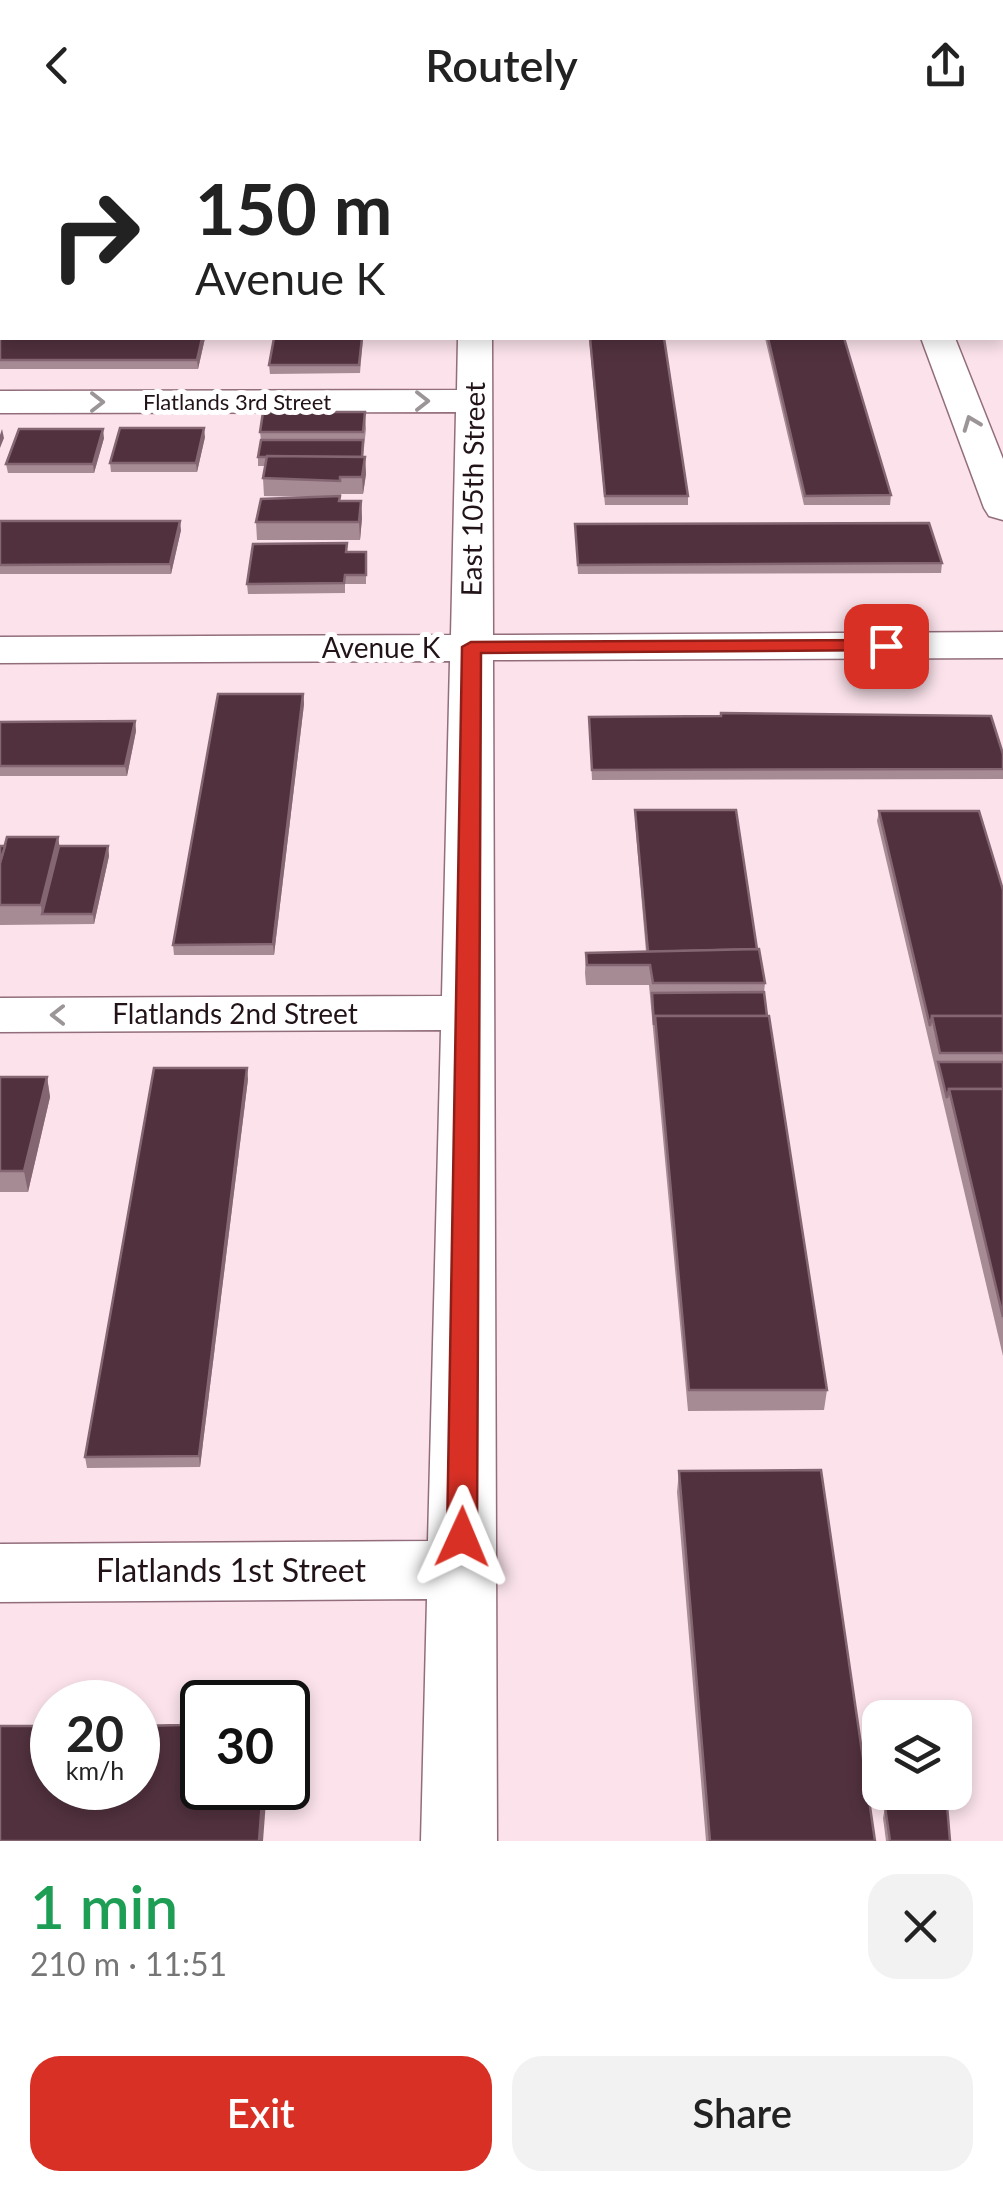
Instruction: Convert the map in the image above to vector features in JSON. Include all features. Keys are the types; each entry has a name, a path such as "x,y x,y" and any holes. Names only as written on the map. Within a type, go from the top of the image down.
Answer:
{"street":[{"name":"East 105th Street","path":"459,1841 475,340"},
{"path":"939,340 1003,508"},
{"name":"Flatlands 3rd Street","path":"0,402 474,401"},
{"name":"Avenue K","path":"0,650 1003,645"},
{"name":"Flatlands 2nd Street","path":"0,1015 470,1013"},
{"name":"Flatlands 1st Street","path":"0,1572 461,1570"}],"building":[{"path":"0,340 202,340 197,360 0,360"},
{"path":"274,340 362,340 359,365 269,365"},
{"path":"590,340 664,340 688,496 605,496"},
{"path":"768,340 845,340 891,495 805,496"},
{"path":"263,412 365,412 363,432 260,432"},
{"path":"120,428 204,428 196,463 110,463"},
{"path":"19,429 103,429 93,464 6,464"},
{"path":"261,440 363,440 362,457 258,457"},
{"path":"267,456 365,457 362,477 340,477 340,481 263,478"},
{"path":"340,496 339,501 361,501 359,522 256,522 261,499"},
{"path":"0,521 180,521 170,564 0,565"},
{"path":"929,523 942,563 578,565 575,524"},
{"path":"347,543 346,552 366,552 366,575 345,575 344,583 247,584 253,544"},
{"path":"218,694 303,694 273,944 173,945"},
{"path":"721,713 991,716 1003,754 1003,769 592,770 589,717"},
{"path":"135,721 125,766 0,766 0,722"},
{"path":"635,810 736,810 757,949 648,952"},
{"path":"879,811 979,811 1003,890 1003,1016 932,1016 930,1026"},
{"path":"7,837 58,837 41,905 0,905 0,863"},
{"path":"59,846 108,846 93,914 42,914"},
{"path":"759,949 765,983 653,983 650,965 587,965 586,953"},
{"path":"764,992 767,1016 655,1016 654,1025 652,993"},
{"path":"655,1016 769,1016 827,1390 689,1390"},
{"path":"932,1016 1003,1016 1003,1053 940,1053"},
{"path":"938,1062 1003,1062 1003,1089 949,1089 947,1098"},
{"path":"154,1068 247,1068 199,1456 85,1457"},
{"path":"0,1077 47,1077 24,1171 0,1171"},
{"path":"949,1089 1003,1089 1003,1317"},
{"path":"821,1470 862,1752 862,1810 870,1810 875,1841 710,1841 679,1471"},
{"path":"160,1725 180,1725 180,1810 261,1810 259,1841 0,1841 0,1726 30,1726 30,1810 160,1810"},
{"path":"885,1810 947,1810 950,1841 890,1841"}],"route":[{"path":"462,1537 471,647 886,646"}]}
